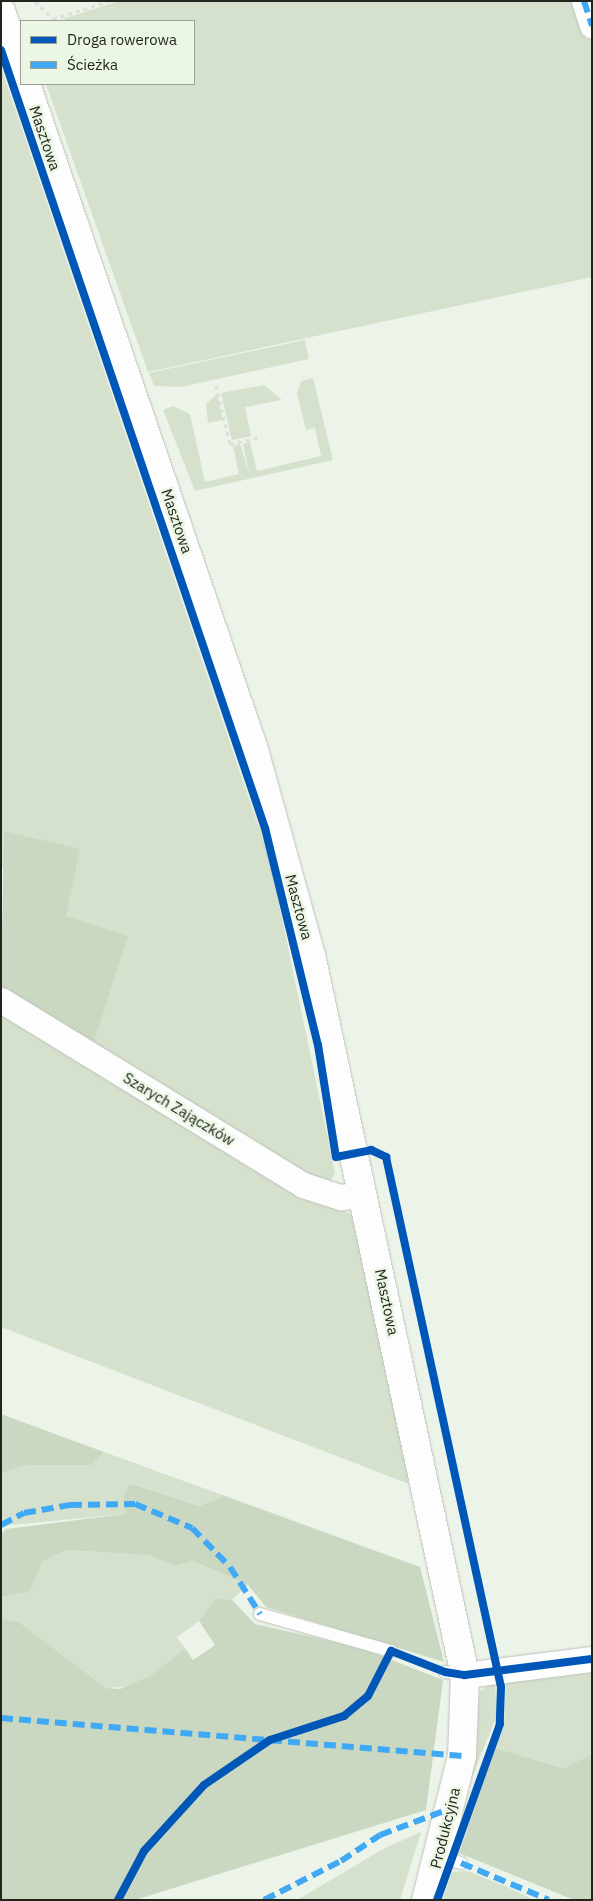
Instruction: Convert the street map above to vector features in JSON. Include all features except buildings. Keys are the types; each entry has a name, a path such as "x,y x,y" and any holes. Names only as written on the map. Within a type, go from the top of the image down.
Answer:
{"street":[{"path":"584,1 592,26"},
{"path":"1,11 20,66"},
{"name":"Masztowa","path":"26,85 279,830 363,1194 455,1673 462,1756"},
{"name":"Szarych Zajączków","path":"1,1000 303,1184 341,1197 363,1194"},
{"path":"455,1673 592,1658"},
{"name":"Produkcyjna","path":"426,1900 450,1860 462,1756"}],"lane":[{"path":"260,1614 391,1651"}],"path":[{"path":"35,1 53,19 109,1"},
{"path":"216,386 230,444 262,437"}],"green space":[{"path":"119,1 592,1 592,277 148,372 46,85 195,85 195,20 60,20"},
{"path":"1,67 270,861 335,1173 331,1180 305,1176 93,1044 66,916 1,866"},
{"path":"305,340 309,359 181,387 154,386 149,373"},
{"path":"313,378 333,460 195,491 163,410 173,406 190,414 205,482 239,474 233,446 240,444 249,473 243,444 250,442 257,471 321,456 315,428 306,430 297,394 301,381"},
{"path":"264,385 282,400 245,407 251,436 232,440 221,393"},
{"path":"217,394 223,420 208,423 206,404"},
{"path":"4,831 80,849 66,916 128,936 93,1044 1,988"},
{"path":"1,1011 352,1215 412,1485 1,1327"},
{"path":"1,1414 104,1452 92,1465 27,1465 1,1473"},
{"path":"104,1452 225,1496 199,1506 131,1483 124,1495 125,1514 1,1526 1,1473 27,1465 92,1465"},
{"path":"130,1483 199,1506 225,1496 420,1567 444,1662 266,1607 248,1585 193,1561 175,1566 147,1555 66,1550 42,1562 30,1592 1,1597 1,1534 6,1529 125,1514 124,1495"},
{"path":"66,1550 147,1555 175,1566 193,1561 248,1585 232,1600 216,1598 199,1621 177,1637 185,1648 150,1676 135,1686 106,1688 19,1622 1,1618 1,1597 30,1592 42,1562"},
{"path":"216,1598 232,1600 255,1624 361,1648 443,1680 426,1810 135,1900 1,1900 1,1618 19,1622 106,1688 120,1689 150,1676 185,1648 193,1660 215,1645 199,1621"},
{"path":"592,1671 592,1754 565,1768 495,1748 504,1725 506,1680"},
{"path":"490,1683 495,1683 497,1715 472,1777 480,1692"},
{"path":"495,1748 564,1768 592,1754 592,1900 574,1900 459,1853"},
{"path":"421,1832 400,1900 297,1900 385,1848"},
{"path":"467,1871 534,1900 443,1900 452,1872"}],"marked path":[{"path":"584,1 592,26"},
{"path":"1,1525 24,1513 70,1505 135,1504 192,1528 230,1567 260,1614"},
{"path":"1,1718 462,1756"},
{"path":"264,1900 341,1861 380,1835 452,1808"},
{"path":"461,1863 549,1900"}],"cycle path":[{"path":"1,50 265,828 318,1045 336,1157 371,1150 386,1157 501,1687 500,1724 437,1900"},
{"path":"118,1900 144,1851 204,1785 270,1740 344,1716 368,1696 391,1651 445,1672 465,1675 592,1659"}]}
